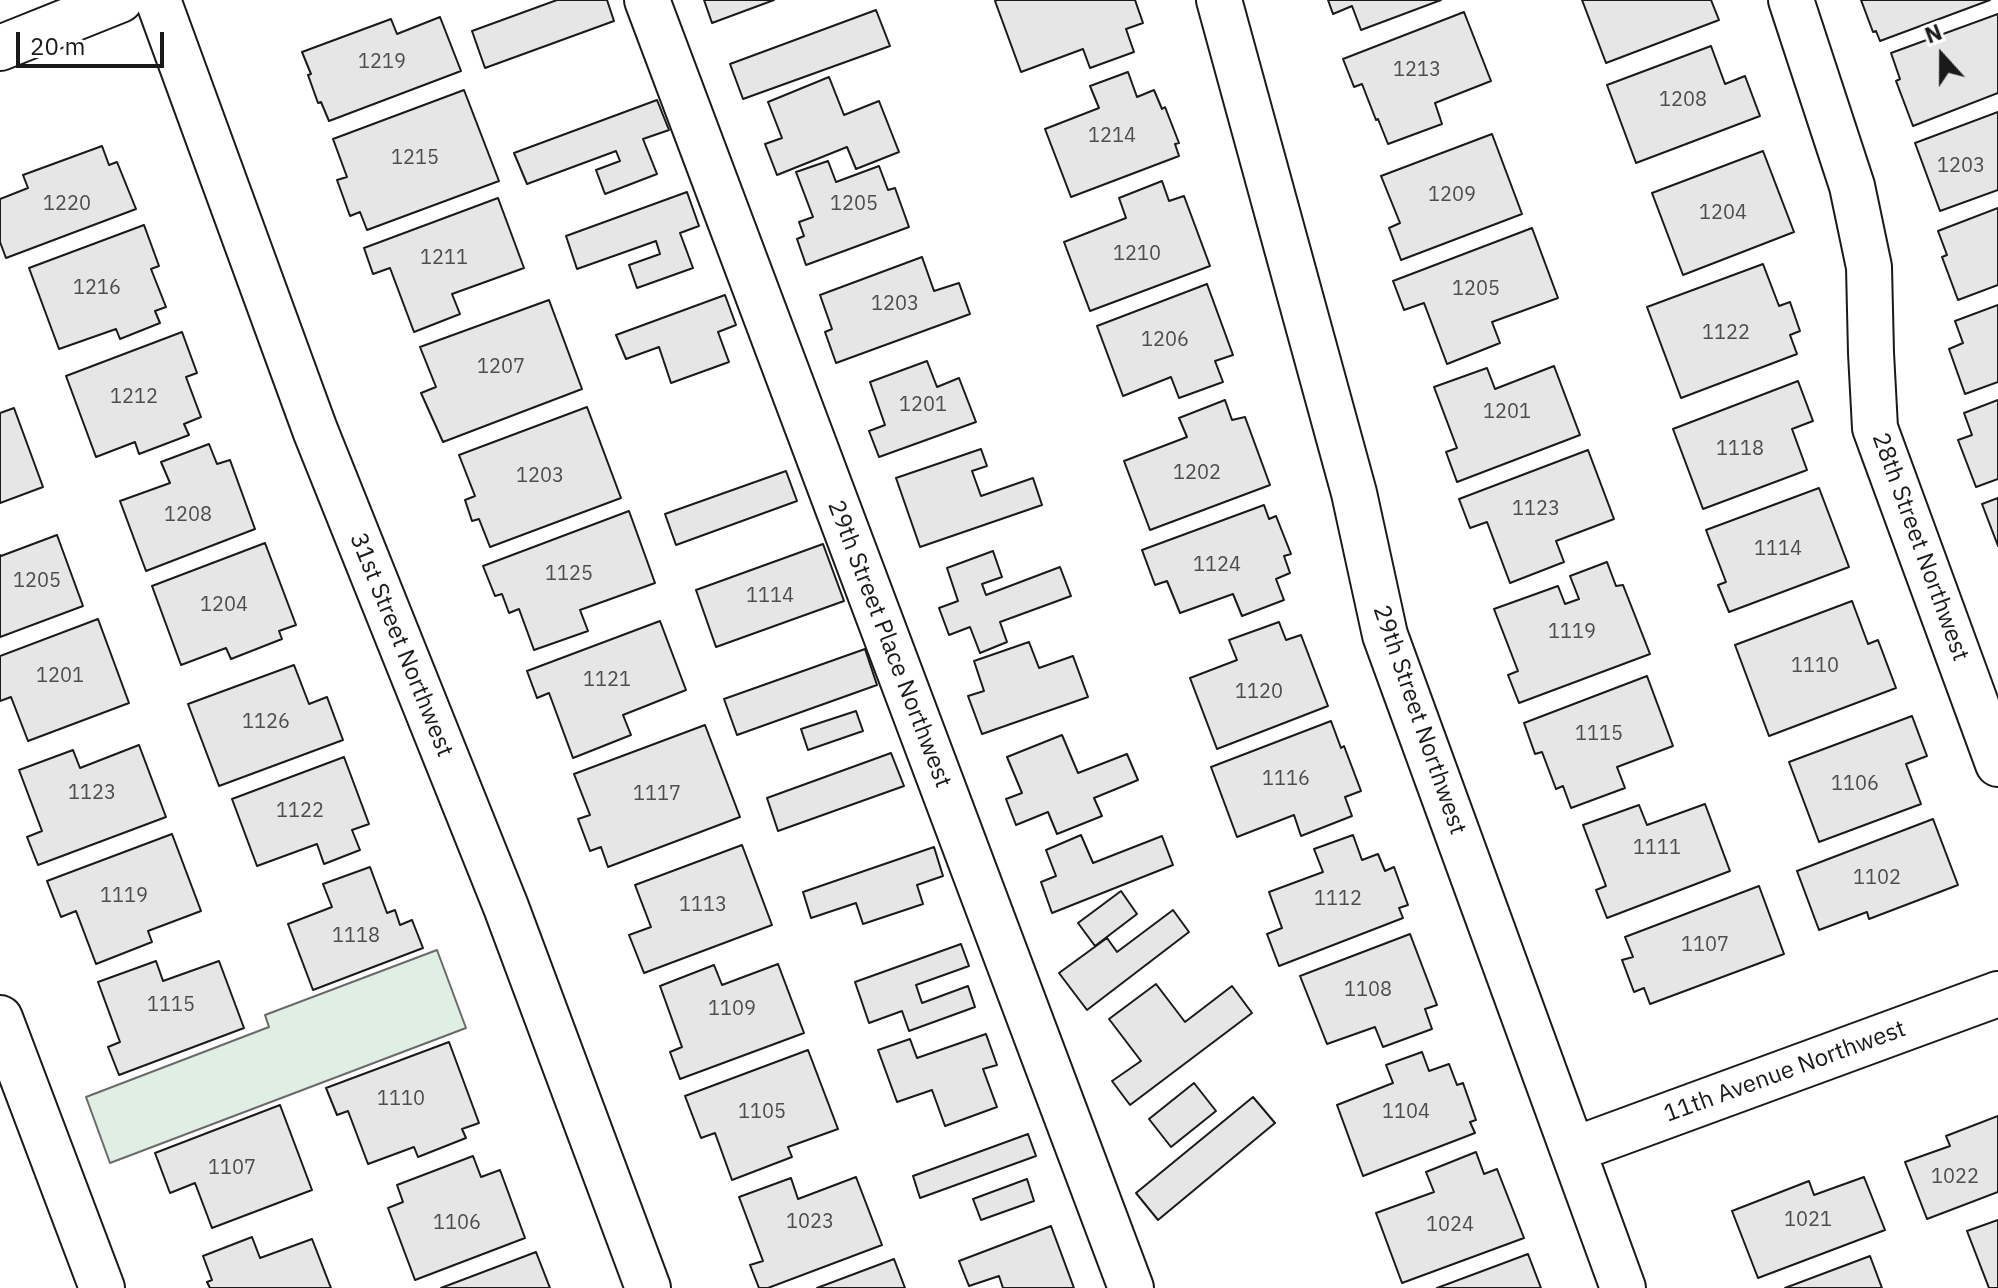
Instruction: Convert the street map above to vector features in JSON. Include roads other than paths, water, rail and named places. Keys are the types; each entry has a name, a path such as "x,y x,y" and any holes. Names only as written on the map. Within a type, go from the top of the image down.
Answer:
{"street":[{"path":"0,48 120,0"},
{"name":"31st Street Northwest","path":"158,0 315,430 506,907 648,1288"},
{"name":"29th Street Place Northwest","path":"647,0 1131,1288"},
{"name":"29th Street Northwest","path":"1219,0 1354,493 1385,635 1623,1288"},
{"name":"28th Street Northwest","path":"1791,0 1852,186 1869,267 1875,428 1998,764"},
{"name":"11th Avenue Northwest","path":"1573,1150 1998,994"},
{"path":"0,1018 102,1288"}]}
